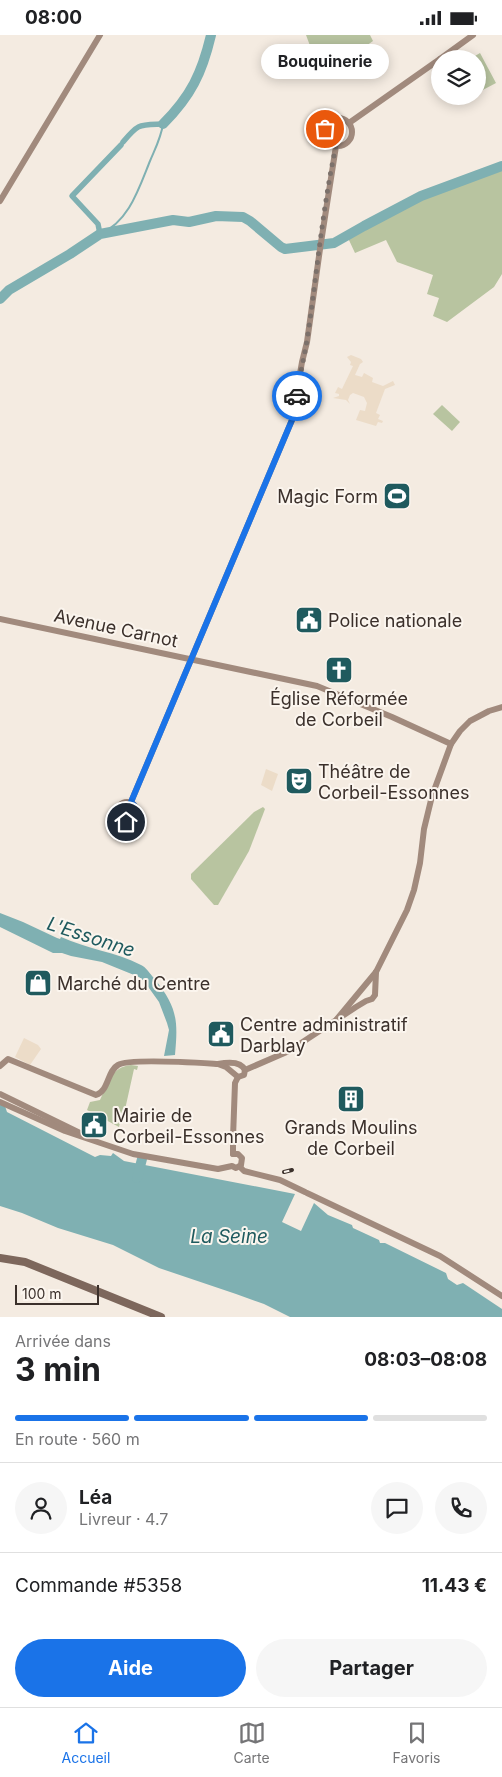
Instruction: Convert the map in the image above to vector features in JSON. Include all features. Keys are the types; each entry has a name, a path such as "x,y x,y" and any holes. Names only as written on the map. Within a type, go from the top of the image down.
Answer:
{"main road":[{"path":"0,201 100,35"},
{"path":"453,50 474,35"},
{"path":"349,123 431,65"},
{"path":"344,119 349,123 352,131 351,139 345,145 336,146 326,139 324,133 330,120 344,119"},
{"path":"131,802 294,413 307,342 336,146"},
{"name":"Avenue Carnot","path":"0,619 317,686 452,744"},
{"path":"337,1019 376,972 408,910 414,890 424,829 432,796 452,744 460,731 470,721 489,711 502,707"},
{"path":"218,1064 236,1075 242,1076 246,1070 289,1051 374,997 376,972"},
{"path":"362,989 371,987 374,990"},
{"path":"362,989 362,998 366,1001"},
{"path":"0,1066 8,1059 96,1095 102,1093 118,1064 143,1062 218,1064 233,1062 243,1066 246,1070"},
{"path":"232,1166 229,1160 234,1154 235,1067 239,1065"},
{"path":"0,1094 97,1142"},
{"path":"0,1102 65,1131 133,1154 218,1169 241,1164"},
{"path":"234,1154 240,1155 244,1171 280,1180 440,1257 502,1296"},
{"path":"0,1258 24,1262 161,1317"}],"green space":[{"path":"306,35 370,35 373,41 349,58 319,70"},
{"path":"486,64 496,83 486,88"},
{"path":"502,169 502,274 494,287 447,322 433,316 439,298 427,294 433,275 397,262 386,240 355,253 348,238 434,194"},
{"path":"442,405 460,422 452,431 433,414"},
{"path":"263,807 265,809 249,851 218,905 214,905 191,879 191,874 254,812"},
{"path":"124,1066 138,1066 137,1070 134,1069 124,1114 122,1114 119,1127 87,1110 90,1102 100,1100 111,1077"}],"shaded area":[{"path":"351,355 361,359 363,362 360,364 355,375 362,377 364,373 373,378 372,382 383,386 393,381 395,385 385,389 376,413 380,415 378,419 383,421 382,423 378,422 376,426 356,420 360,410 365,411 367,403 364,397 353,393 348,400 350,404 346,400 333,398 339,396 339,394 335,393 338,387 342,389 353,366 350,365 351,362 347,357"},
{"path":"266,769 278,774 272,791 261,785"},
{"path":"24,1038 38,1045 41,1049 30,1065 15,1057"}],"water":[{"path":"0,913 57,938 60,939 61,937 122,957 145,967 168,998 175,1015 175,1055 164,1056 169,1030 159,1002 144,981 139,977 102,962 62,953 53,953 0,927"},
{"name":"La Seine","path":"0,1104 5,1106 7,1112 95,1157 100,1155 111,1156 113,1153 124,1161 295,1194 282,1222 301,1231 314,1203 328,1215 352,1225 353,1228 379,1240 380,1243 385,1243 446,1273 448,1279 457,1285 463,1283 502,1309 502,1317 290,1317 264,1304 159,1268 113,1245 58,1228 0,1206"}],"waterway":[{"name":"L'Essonne","path":"163,124 181,104 194,83 204,61 211,35"},
{"name":"L'Essonne","path":"100,234 110,229 126,213 132,203 158,143 163,124"},
{"name":"L'Essonne","path":"123,142 140,126 163,124"},
{"name":"L'Essonne","path":"100,234 98,224 72,196 121,145"},
{"path":"0,299 9,290 100,234 173,220 189,222 216,216 243,217 285,249 334,243 421,196 502,166"},
{"name":"L'Essonne","path":"137,1178 142,1159"}],"railway":[{"path":"284,1172 292,1170"}],"way so far":[{"path":"297,396 304,349 307,342 336,146 326,139 325,129"}],"place":[{"name":"Bouquinerie","path":"325,129"},
{"name":"Magic Form","path":"397,496"},
{"name":"Police nationale","path":"309,620"},
{"name":"Église Réformée de Corbeil","path":"339,670"},
{"name":"Théâtre de Corbeil-Essonnes","path":"299,781"},
{"name":"Marché du Centre","path":"38,983"},
{"name":"Centre administratif Darblay","path":"221,1034"},
{"name":"Grands Moulins de Corbeil","path":"351,1099"},
{"name":"Mairie de Corbeil-Essonnes","path":"94,1125"}],"route":[{"path":"126,822 136,818 138,812 136,806 131,802 292,420 297,396"}]}
